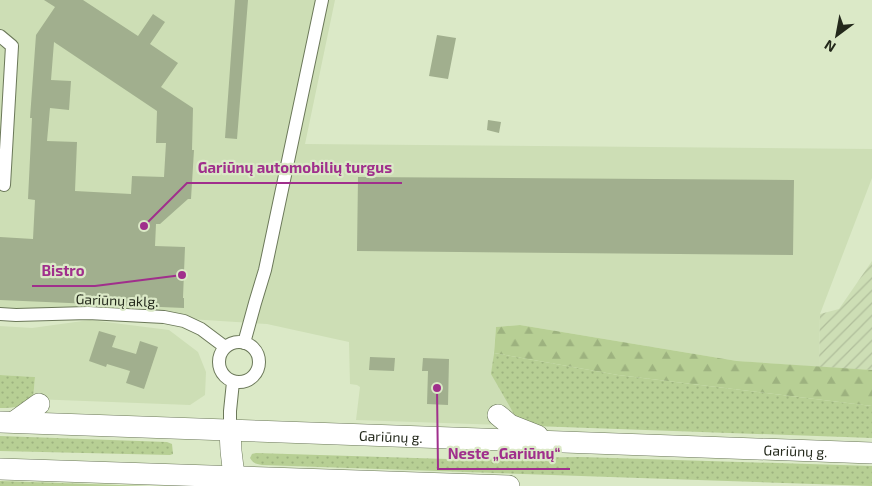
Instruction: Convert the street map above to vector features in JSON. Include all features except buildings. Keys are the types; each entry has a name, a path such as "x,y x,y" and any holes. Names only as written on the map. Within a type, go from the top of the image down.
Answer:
{"highway":[{"path":"7,422 39,404"},
{"path":"498,416 518,428 554,442"},
{"name":"Gariūnų g.","path":"7,422 872,453"},
{"path":"230,430 235,483"},
{"path":"0,469 235,483 509,486"}],"street":[{"path":"244,343 265,270 322,0"},
{"path":"0,36 12,46 4,185"},
{"name":"Gariūnų aklg.","path":"0,314 88,313 164,317 184,321 201,329 225,347"},
{"path":"231,343 244,343 255,350 259,362 258,369 255,374 245,381 233,382 223,375 220,370 219,358 225,347 231,343"},
{"path":"230,430 233,382"}],"shaded area":[{"path":"0,0 335,0 305,144 872,149 872,178 820,314 819,367 737,361 520,325 496,327 492,374 534,426 356,420 360,387 350,384 349,342 267,324 0,307"},
{"path":"872,261 872,370 819,367 820,314 839,309"},
{"path":"90,320 169,330 198,352 206,372 205,395 190,405 33,399 35,377 0,375 0,326 32,328"}],"green space":[{"path":"520,325 737,361 872,370 872,406 618,375 494,353 496,327"},
{"path":"494,353 618,375 872,406 872,438 534,426 520,421 514,414 491,374"},
{"path":"0,375 35,377 33,399 18,406 0,408"},
{"path":"0,436 167,442 172,444 173,454 0,451"},
{"path":"252,454 447,459 581,457 872,466 872,486 262,465 255,463 250,458"},
{"path":"0,481 148,486 0,486"}],"place":[{"name":"Gariūnų automobilių turgus","path":"144,226"},
{"name":"Bistro","path":"182,275"},
{"name":"Neste „Gariūnų“","path":"437,388"}]}
